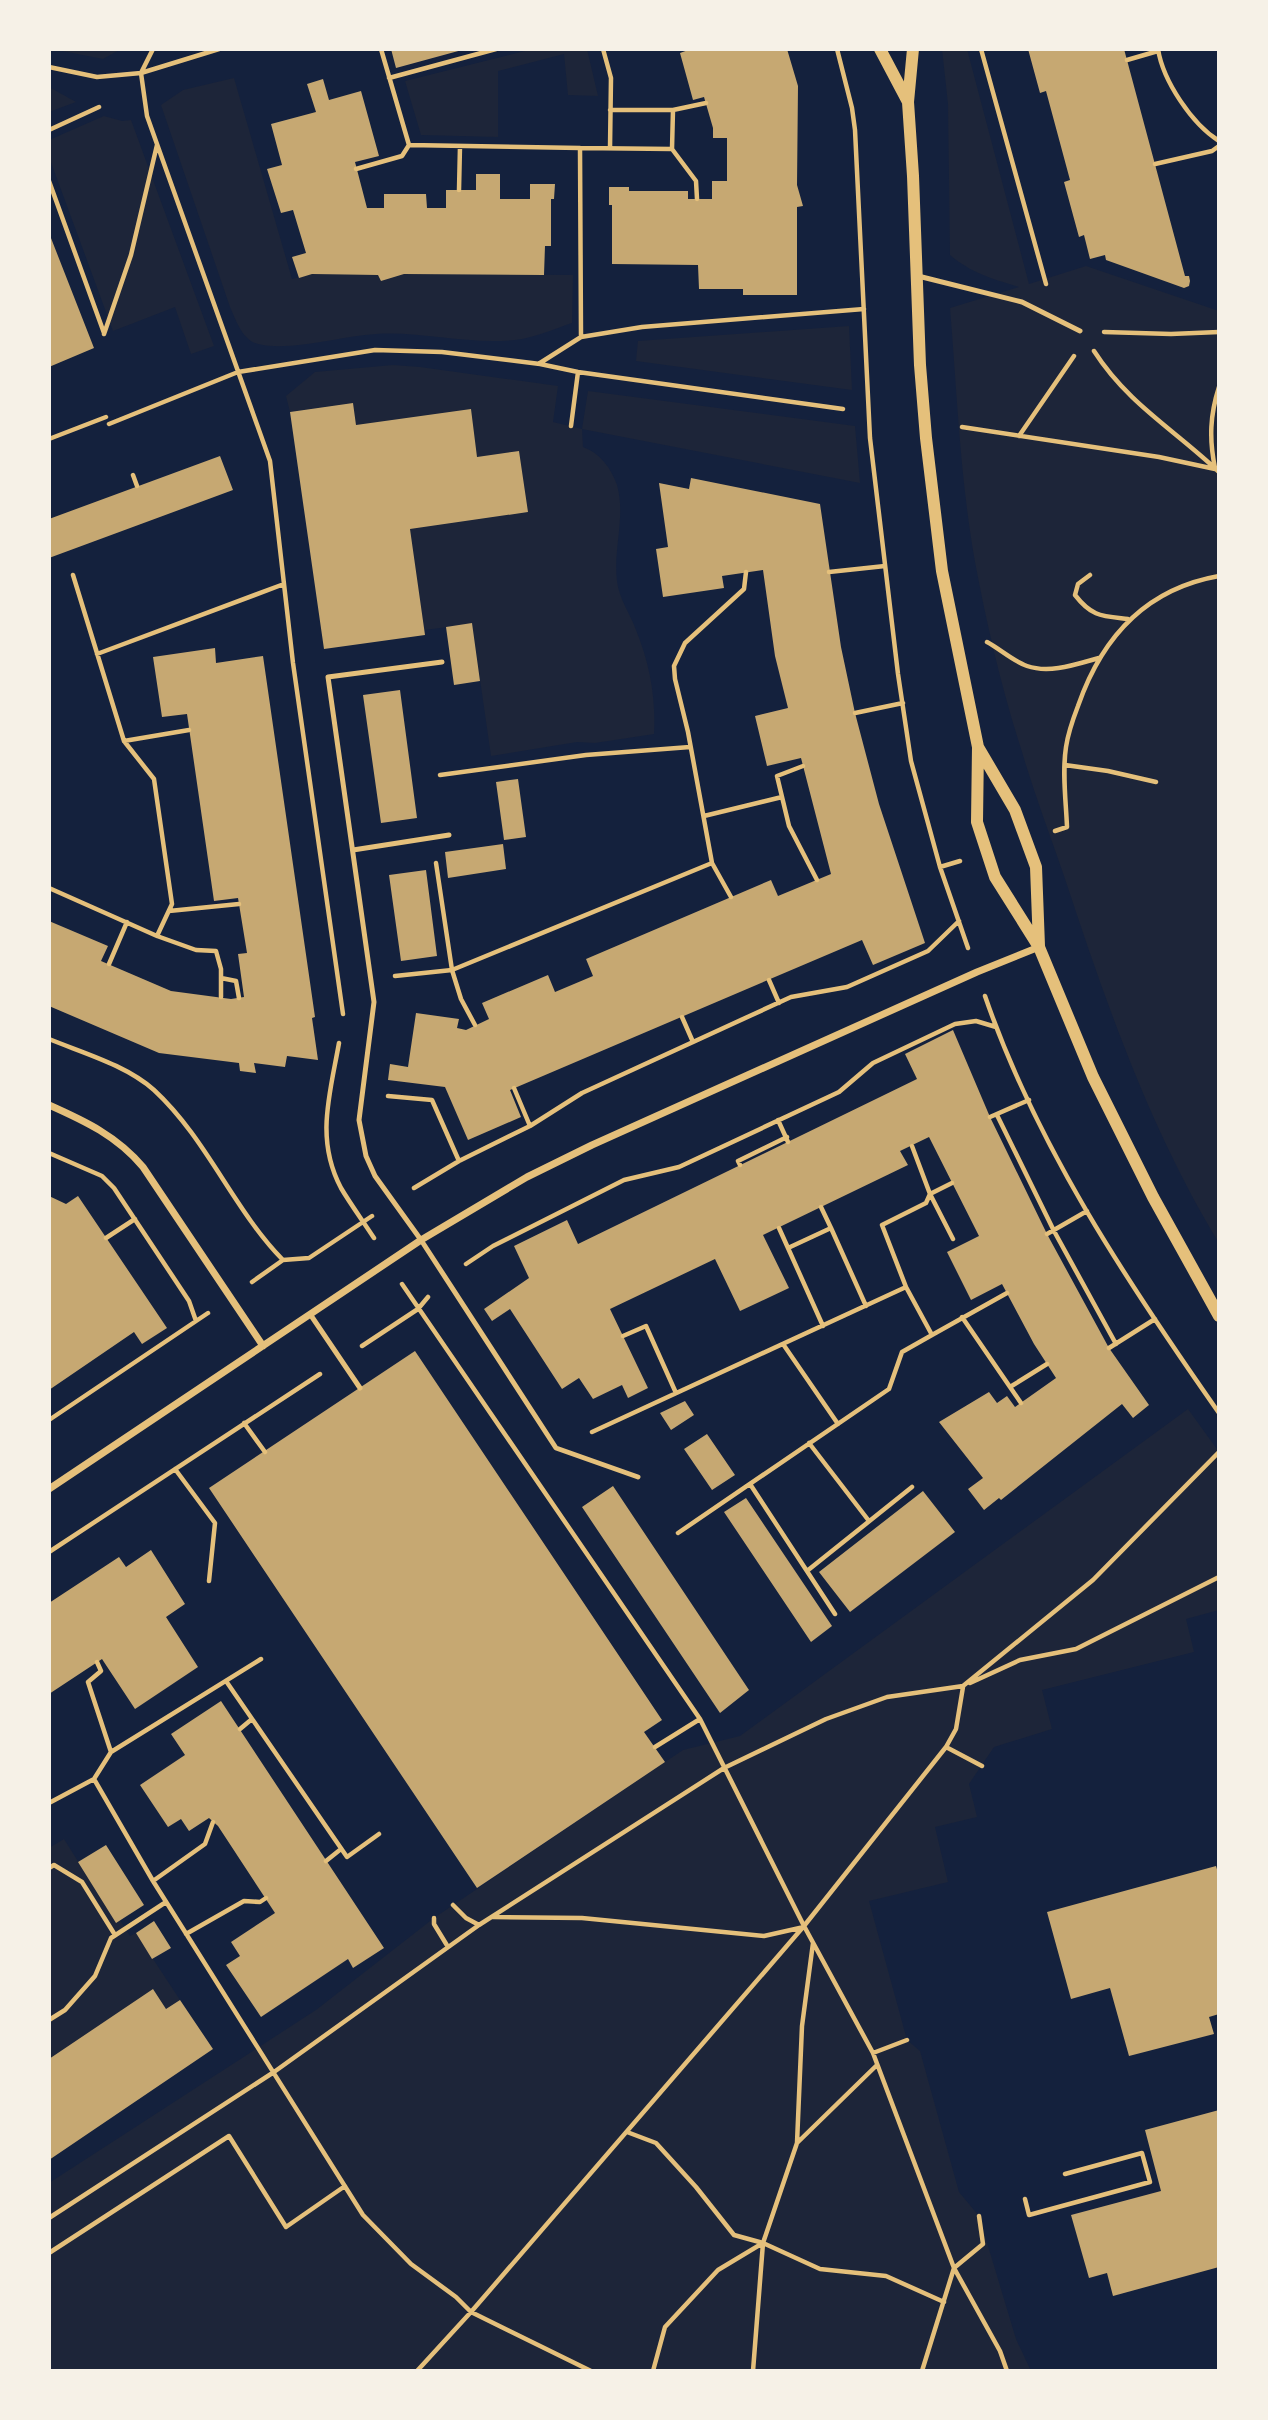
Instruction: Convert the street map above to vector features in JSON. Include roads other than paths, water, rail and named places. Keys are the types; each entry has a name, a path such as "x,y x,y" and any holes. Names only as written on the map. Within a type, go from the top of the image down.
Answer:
{"street":[{"path":"880,49 908,102"},
{"path":"914,49 908,102 920,365 934,510 951,619 978,747 977,822 995,877 1039,947 1093,1077 1153,1197 1219,1316"},
{"path":"978,747 1015,810 1036,867 1039,947"},
{"path":"49,1489 421,1240 527,1177 592,1145 1039,947"},
{"path":"49,1105 91,1124 120,1143 136,1158 263,1346"}],"lane":[{"path":"917,275 1022,302 1080,331"},
{"path":"442,662 328,677 374,1002 359,1120 366,1156 375,1176 421,1240 556,1448 638,1478"},
{"path":"353,849 449,835"},
{"path":"310,1314 360,1388"}]}
